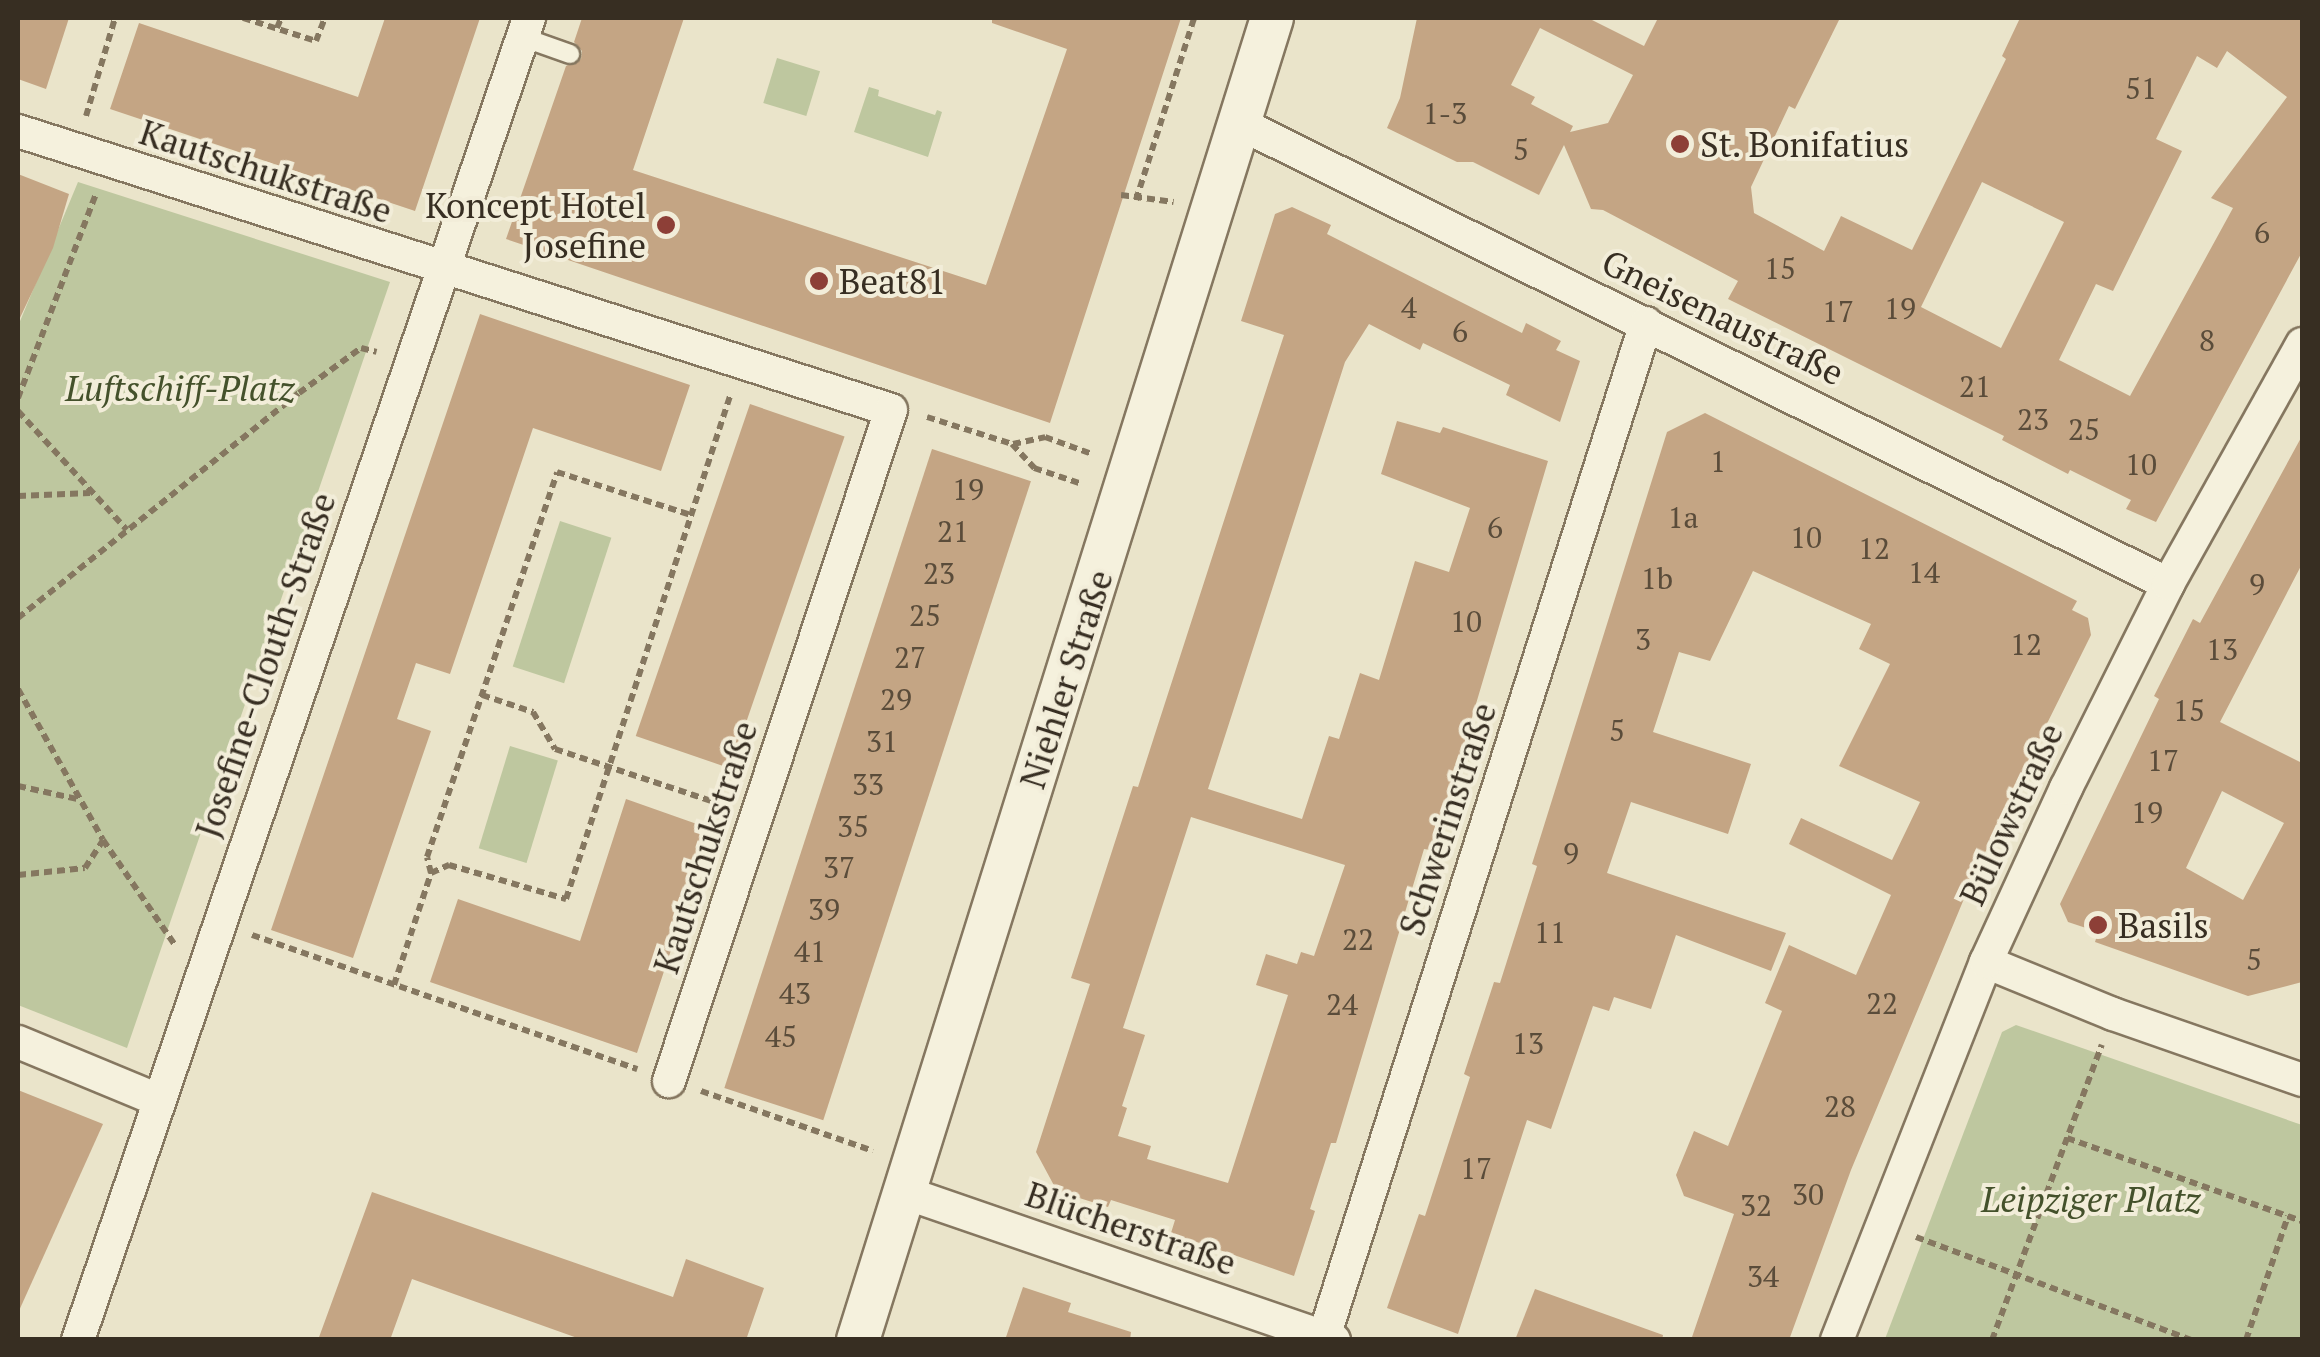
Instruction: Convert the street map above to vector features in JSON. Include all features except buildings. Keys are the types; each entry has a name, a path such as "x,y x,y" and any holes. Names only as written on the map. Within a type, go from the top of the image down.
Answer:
{"street":[{"name":"Niehler Straße","path":"858,1340 1242,124 1272,18"},
{"name":"Josefine-Clouth-Straße","path":"78,1340 526,27"},
{"name":"Gneisenaustraße","path":"1242,124 2168,584"},
{"name":"Kautschukstraße","path":"18,131 891,410 670,1081"},
{"name":"Schwerinstraße","path":"1327,1338 1646,322"},
{"name":"Bülowstraße","path":"1836,1340 1986,962 2168,584 2302,344"},
{"path":"1986,962 2114,1014 2302,1080"},
{"path":"18,1042 158,1100"},
{"name":"Blücherstraße","path":"908,1178 1327,1338"}],"lane":[{"path":"526,27 570,54"}],"path":[{"path":"76,151 115,18"},
{"path":"243,18 316,41 324,18"},
{"path":"277,28 281,18"},
{"path":"1136,200 1194,18"},
{"path":"18,398 108,162"},
{"path":"18,618 361,348 412,362"},
{"path":"431,873 449,865 566,899 741,363"},
{"path":"891,410 921,414 1012,444 1034,468 1084,484 1094,455 1045,437 1012,444"},
{"path":"18,411 127,530"},
{"path":"394,985 431,873 427,857 557,472 691,515"},
{"path":"18,496 92,493"},
{"path":"18,689 103,840 200,978"},
{"path":"482,694 534,712 555,748 757,816"},
{"path":"18,786 78,800"},
{"path":"18,876 86,868 103,840"},
{"path":"219,923 670,1081 908,1178"},
{"path":"1992,1340 2114,1014"},
{"path":"2067,1138 2302,1222"},
{"path":"2246,1340 2288,1216"},
{"path":"1881,1223 2191,1340"}],"green space":[{"path":"777,58 820,71 806,116 763,103"},
{"path":"869,87 879,90 878,96 935,115 937,110 942,112 928,157 854,132"},
{"name":"Luftschiff-Platz","path":"78,182 390,282 127,1048 18,1005 18,326"},
{"path":"560,521 611,538 564,683 513,667"},
{"path":"510,746 558,761 527,863 479,848"},
{"name":"Leipziger Platz","path":"2016,1025 2302,1125 2302,1339 1885,1339 2002,1032"}],"place":[{"name":"St. Bonifatius","path":"1680,144"},
{"name":"Koncept Hotel Josefine","path":"666,225"},
{"name":"Beat81","path":"819,281"},
{"name":"Basils","path":"2098,925"}]}
